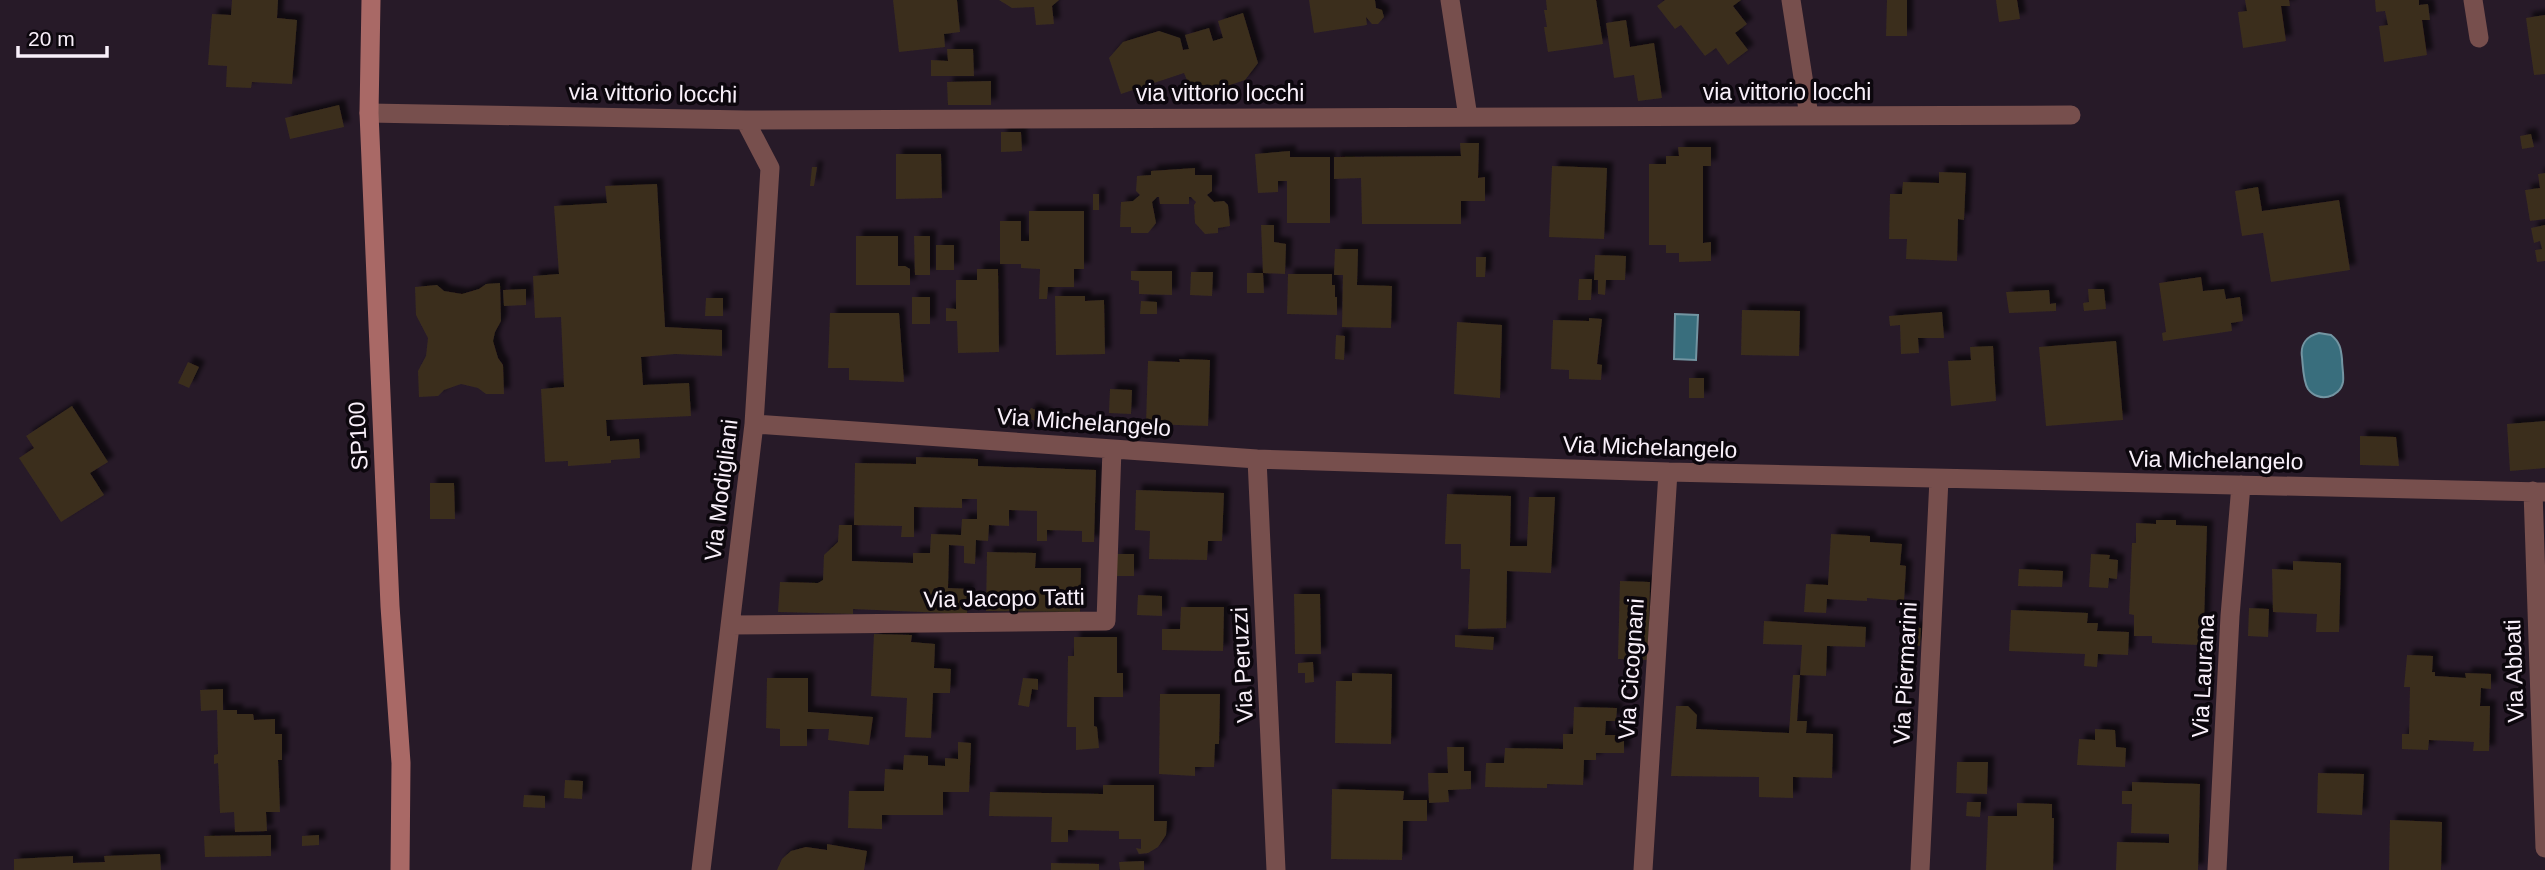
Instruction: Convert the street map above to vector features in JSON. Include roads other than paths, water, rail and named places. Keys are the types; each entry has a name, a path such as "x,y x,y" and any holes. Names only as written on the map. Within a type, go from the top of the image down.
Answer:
{"main road":[{"name":"SP100","path":"371,0 369,113 390,606 401,763 400,870"}],"street":[{"path":"1450,0 1468,117"},
{"path":"1791,0 1809,116"},
{"path":"2473,0 2479,38"},
{"name":"via vittorio locchi","path":"369,113 745,120 2071,115"},
{"name":"Via Modigliani","path":"701,870 754,424 770,168 745,120"},
{"name":"Via Michelangelo","path":"754,424 1257,458 1939,479 2539,491"},
{"name":"Via Jacopo Tatti","path":"730,625 1106,621 1112,449"},
{"name":"Via Peruzzi","path":"1257,458 1276,870"},
{"name":"Via Cicognani","path":"1643,870 1668,472"},
{"name":"Via Piermarini","path":"1920,870 1939,479"},
{"name":"Via Laurana","path":"2217,870 2230,616 2241,485"},
{"name":"Via Abbati","path":"2539,491 2545,848"}],"water":[{"path":"1675,314 1698,315 1696,360 1674,359"},
{"path":"2319,333 2331,335 2340,346 2342,355 2343,382 2338,392 2328,397 2317,396 2308,389 2304,373 2303,344 2308,338"}]}
